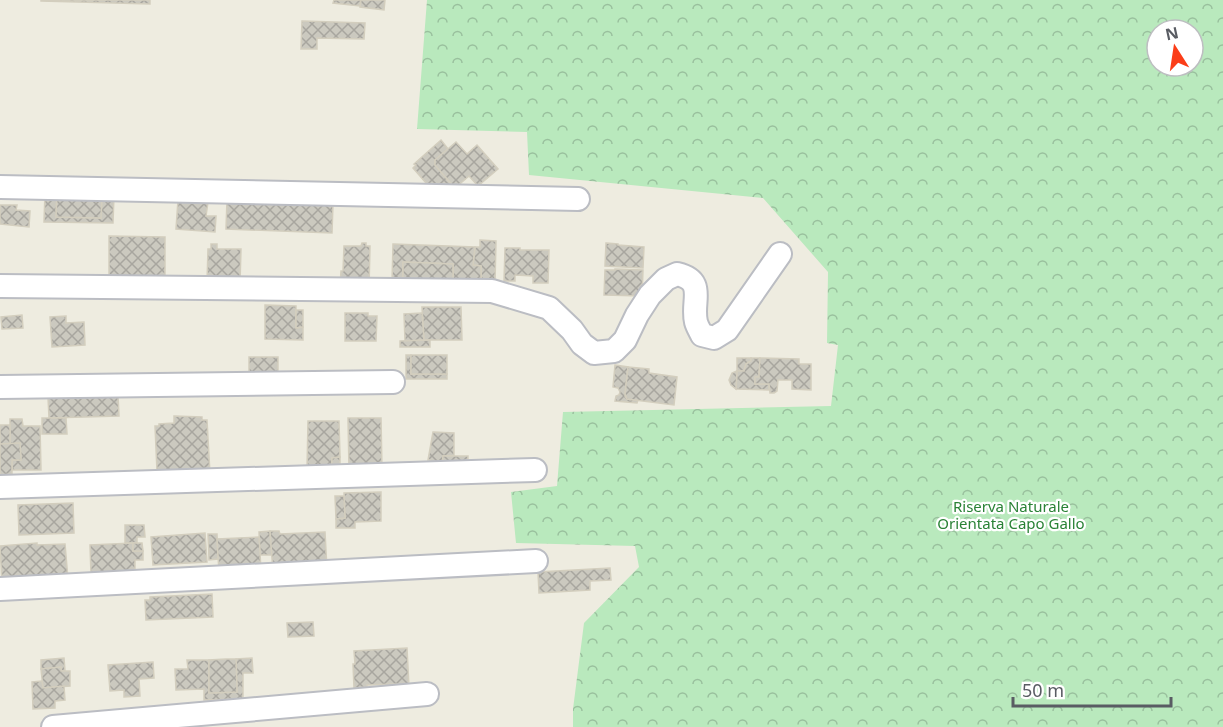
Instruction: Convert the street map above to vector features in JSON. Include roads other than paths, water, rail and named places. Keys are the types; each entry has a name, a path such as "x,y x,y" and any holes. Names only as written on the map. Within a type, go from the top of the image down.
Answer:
{"street":[{"path":"0,186 578,199"},
{"path":"0,286 492,291 549,308 572,330 582,344 594,352 614,351 625,340 650,295 666,279 677,273 692,281 697,291 695,320 702,335 714,338 727,330 780,254"},
{"path":"0,387 393,382"},
{"path":"0,487 535,470"},
{"path":"0,589 536,561"},
{"path":"53,727 427,694"}],"park label":[{"name":"Riserva Naturale Orientata Capo Gallo","path":"1011,516"}]}
